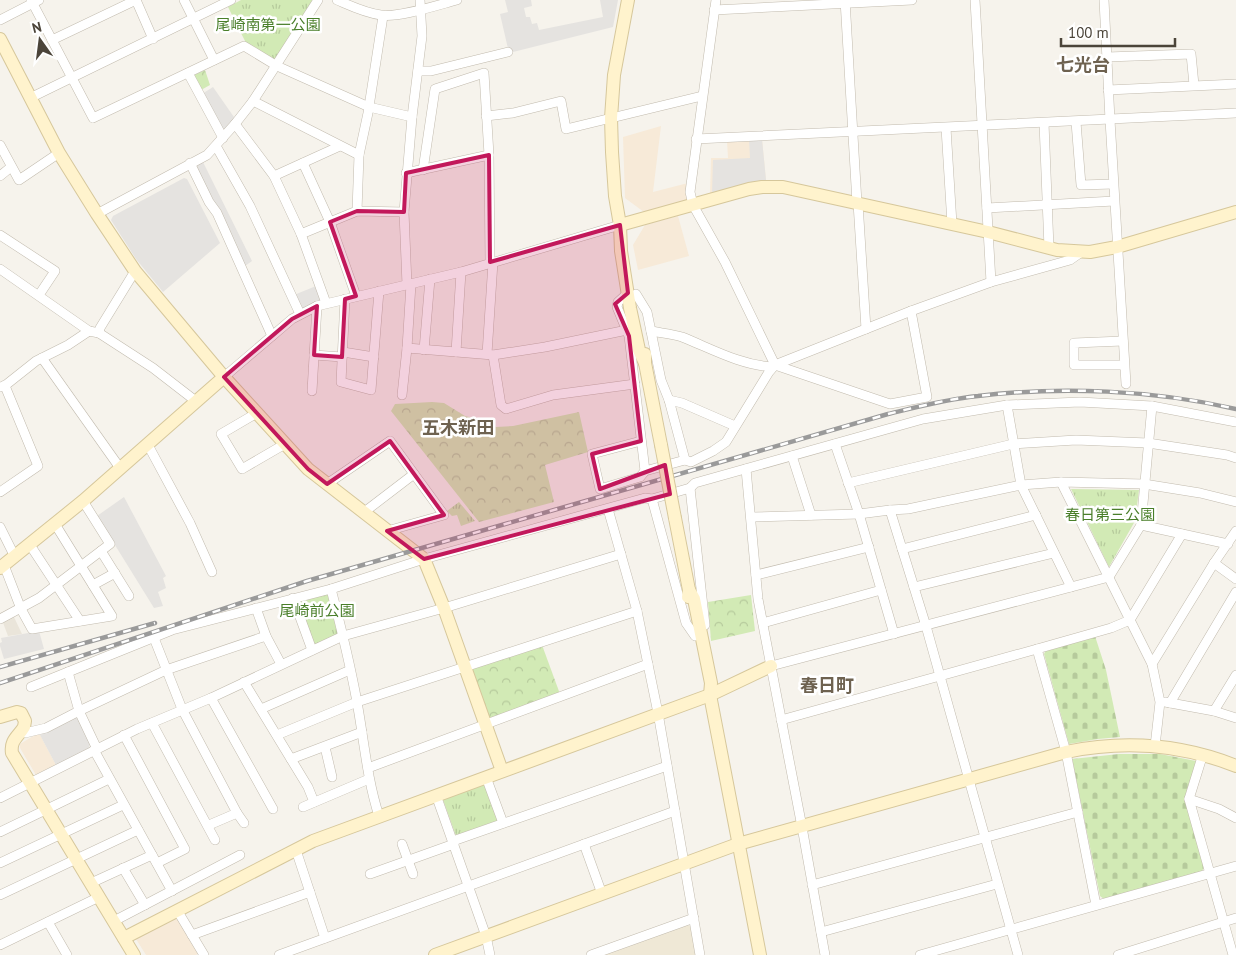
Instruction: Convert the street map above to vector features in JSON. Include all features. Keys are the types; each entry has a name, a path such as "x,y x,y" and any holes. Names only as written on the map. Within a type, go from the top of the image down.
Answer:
{"street":[{"path":"52,40 136,0 152,38"},
{"path":"184,0 214,60"},
{"path":"30,98 231,0"},
{"path":"97,214 207,155 253,102 318,0"},
{"path":"337,0 367,13 383,16 421,5 456,0"},
{"path":"628,0 616,66 611,118 613,173 621,250 632,293 639,350 645,363 689,590 688,601 698,636 704,685 710,695 760,955"},
{"path":"716,0 690,186 693,205 725,262 774,366"},
{"path":"714,10 845,1 912,0"},
{"path":"975,0 991,282"},
{"path":"1104,0 1114,201 1126,384"},
{"path":"0,20 34,1 71,78 93,118 244,46 277,66 369,107 412,117"},
{"path":"845,1 866,329"},
{"path":"402,395 407,348 409,284 404,212 406,173 422,36 421,5"},
{"path":"357,211 359,155 369,107 383,16"},
{"path":"0,40 59,152 135,271 224,377 308,469 424,559 444,608 502,771"},
{"path":"418,71 430,71 508,52"},
{"path":"1107,57 1191,54 1194,85"},
{"path":"188,73 222,138"},
{"path":"423,170 435,90 484,73 489,155 492,262 490,354 501,405 506,409 553,395 636,384"},
{"path":"1108,90 1236,84"},
{"path":"486,116 513,112 561,100 566,129 702,96"},
{"path":"253,102 359,155"},
{"path":"696,139 1236,113"},
{"path":"1076,122 1080,185 1114,184"},
{"path":"1044,123 1047,205 1055,249 1060,259 1057,264"},
{"path":"235,124 274,176 301,234 322,304 314,355 312,391"},
{"path":"946,128 952,224"},
{"path":"0,145 18,180 59,152"},
{"path":"216,146 250,206 300,314"},
{"path":"274,176 340,146"},
{"path":"406,173 489,155"},
{"path":"190,163 209,202 217,213 272,336"},
{"path":"303,163 330,222 356,296"},
{"path":"0,176 11,167"},
{"path":"55,524 112,616 32,629 2,567 83,501 224,377 300,314 322,304 461,272 749,189 772,186 796,188 1055,249 1080,253 1102,251 1236,212"},
{"path":"986,208 1114,201"},
{"path":"301,234 357,211 404,212"},
{"path":"0,234 55,271 39,295"},
{"path":"641,441 592,454 600,488 640,477 645,471 685,460 691,462 726,442 774,366 911,311 991,282 1070,260 1080,253"},
{"path":"0,269 89,331 99,334 154,368 197,402"},
{"path":"99,334 100,328 135,271"},
{"path":"456,352 461,272"},
{"path":"424,350 430,279"},
{"path":"345,299 341,382 371,390 379,291"},
{"path":"632,293 618,302 617,307 629,336 645,471"},
{"path":"632,293 647,312 661,380 669,400 685,460"},
{"path":"651,331 679,336 731,359 756,366 774,366 890,404 927,398 911,311"},
{"path":"407,348 490,354 545,347 626,330"},
{"path":"0,492 38,466 2,386 42,358 68,345 89,331"},
{"path":"1123,341 1074,343 1074,365 1124,365"},
{"path":"314,355 374,357"},
{"path":"42,358 120,468"},
{"path":"669,400 682,403 735,426"},
{"path":"31,687 172,630 331,589 424,559 646,498 652,499 690,488 695,483 923,419 1007,405 1080,402 1152,406 1236,422"},
{"path":"1007,405 1021,485 1071,587"},
{"path":"124,938 313,841 710,695 772,666 1109,577 1141,525 1152,406"},
{"path":"257,413 221,434 242,468 285,444"},
{"path":"848,483 1014,444 1076,440 1148,443 1236,458"},
{"path":"327,484 390,441 444,514 386,531"},
{"path":"835,444 859,514 894,634"},
{"path":"148,445 190,523 212,572"},
{"path":"792,456 811,516"},
{"path":"746,469 758,600 772,666 825,955"},
{"path":"364,512 414,474"},
{"path":"1061,482 1152,664 1160,702 1156,746"},
{"path":"751,517 859,514 908,509 1021,485 1061,482 1144,484 1200,493 1236,502"},
{"path":"690,488 705,625 698,636"},
{"path":"652,499 686,623 698,636"},
{"path":"0,619 57,585 110,544 83,501"},
{"path":"608,509 637,611 648,664 700,955"},
{"path":"890,510 926,626 1018,955"},
{"path":"902,549 1036,515"},
{"path":"1141,525 1228,544"},
{"path":"0,527 15,558"},
{"path":"1152,664 1214,563 1236,531"},
{"path":"781,720 1111,628 1130,620 1182,534"},
{"path":"30,545 80,621"},
{"path":"756,575 869,547"},
{"path":"101,551 129,596"},
{"path":"914,587 1054,553"},
{"path":"0,798 124,735 211,698 343,636 444,608 621,554"},
{"path":"1214,563 1236,579"},
{"path":"93,585 115,573"},
{"path":"331,589 357,702 371,791 379,816"},
{"path":"763,623 882,590"},
{"path":"1170,703 1236,592"},
{"path":"293,598 312,650"},
{"path":"256,608 266,636 281,664"},
{"path":"277,735 357,702 637,611"},
{"path":"22,732 46,728 79,710 166,670 266,636"},
{"path":"154,638 182,709 244,823"},
{"path":"1037,649 1066,752 1096,905"},
{"path":"368,768 648,664"},
{"path":"261,709 350,670"},
{"path":"68,672 79,710 109,779 172,891"},
{"path":"1214,711 1236,675"},
{"path":"244,682 308,787 314,802"},
{"path":"211,698 273,809"},
{"path":"1160,702 1214,711 1236,718"},
{"path":"0,717 17,712 21,714 25,722 22,732 13,741 12,753"},
{"path":"152,723 216,840"},
{"path":"292,760 362,732"},
{"path":"90,883 123,868 185,849 124,735"},
{"path":"0,744 12,753 134,955"},
{"path":"435,955 738,844 1066,752 1108,746 1156,746 1203,754 1236,766"},
{"path":"325,747 332,777"},
{"path":"1203,754 1189,799 1233,955"},
{"path":"370,874 503,823 667,766"},
{"path":"486,777 503,823"},
{"path":"0,832 109,779"},
{"path":"304,807 369,779"},
{"path":"436,795 486,936 490,955"},
{"path":"1189,799 1219,809 1236,818"},
{"path":"0,863 123,805"},
{"path":"279,955 675,811"},
{"path":"812,885 1078,812"},
{"path":"209,825 237,813"},
{"path":"0,895 138,830"},
{"path":"402,844 413,874"},
{"path":"584,844 602,894"},
{"path":"296,850 325,938"},
{"path":"114,921 240,855"},
{"path":"920,955 1236,866"},
{"path":"123,868 145,905"},
{"path":"820,932 997,884"},
{"path":"192,935 310,892"},
{"path":"0,945 99,897"},
{"path":"177,910 204,955"},
{"path":"591,955 694,918"},
{"path":"1118,955 1236,918"},
{"path":"48,922 67,955"}],"highlighted area":[{"path":"489,155 490,262 620,225 628,293 615,304 629,336 641,441 592,454 600,489 665,465 670,494 424,559 387,531 444,515 390,441 327,484 308,469 224,377 292,319 317,306 314,355 342,357 345,299 356,296 330,222 357,211 404,212 406,173"}],"shaded area":[{"path":"505,0 531,0 532,6 524,8 526,17 530,17 532,24 537,23 539,30 603,17 600,0 618,0 613,27 509,53 500,14 508,12"},
{"path":"213,87 236,120 222,131 202,94"},
{"path":"661,126 653,192 688,183 688,198 644,212 625,198 623,137"},
{"path":"749,139 762,139 766,180 712,194 713,160 750,158"},
{"path":"762,139 766,180 710,194 711,158 728,158 727,141"},
{"path":"202,160 252,261 245,266 219,211 194,165"},
{"path":"184,178 187,179 220,243 163,292 136,259 111,220 113,216"},
{"path":"678,216 689,256 638,270 633,245 645,225"},
{"path":"316,286 322,302 302,312 294,295"},
{"path":"124,497 166,576 163,578 166,588 158,592 163,606 154,608 97,516"},
{"path":"13,615 22,634 8,636 2,620"},
{"path":"39,631 44,649 4,659 0,646 1,638"},
{"path":"75,717 78,718 90,742 89,748 56,765 40,735"},
{"path":"35,735 40,735 56,765 36,775 20,748 20,744"},
{"path":"173,918 179,920 199,953 196,955 146,955 136,939"},
{"path":"687,925 692,927 697,955 602,955"}],"green space":[{"name":"尾崎南第一公園","path":"241,0 314,0 276,60 246,43 228,7"},
{"path":"205,70 210,85 201,90 194,75"},
{"path":"444,403 465,416 485,421 496,427 513,426 579,412 588,452 545,465 554,502 479,522 391,411 395,404"},
{"name":"春日第三公園","path":"1071,489 1139,490 1135,521 1109,567"},
{"path":"459,502 475,521 461,526 457,515 452,516 447,511"},
{"name":"尾崎前公園","path":"328,592 340,633 313,646 297,599"},
{"path":"751,595 755,631 711,641 708,602"},
{"path":"1095,636 1106,670 1120,737 1069,744 1044,654 1046,650"},
{"path":"542,645 560,694 487,719 470,669"},
{"path":"1119,754 1160,754 1196,761 1187,802 1205,866 1202,871 1104,899 1100,896 1072,759"},
{"path":"485,781 499,821 456,836 442,797"}],"railway":[{"path":"0,683 307,581 888,414 932,404 966,397 1042,391 1074,391 1140,394 1236,409"},
{"path":"0,667 155,623"}],"district":[{"name":"七光台","path":"1083,65"},
{"name":"五木新田","path":"458,428"},
{"name":"春日町","path":"827,686"}]}
